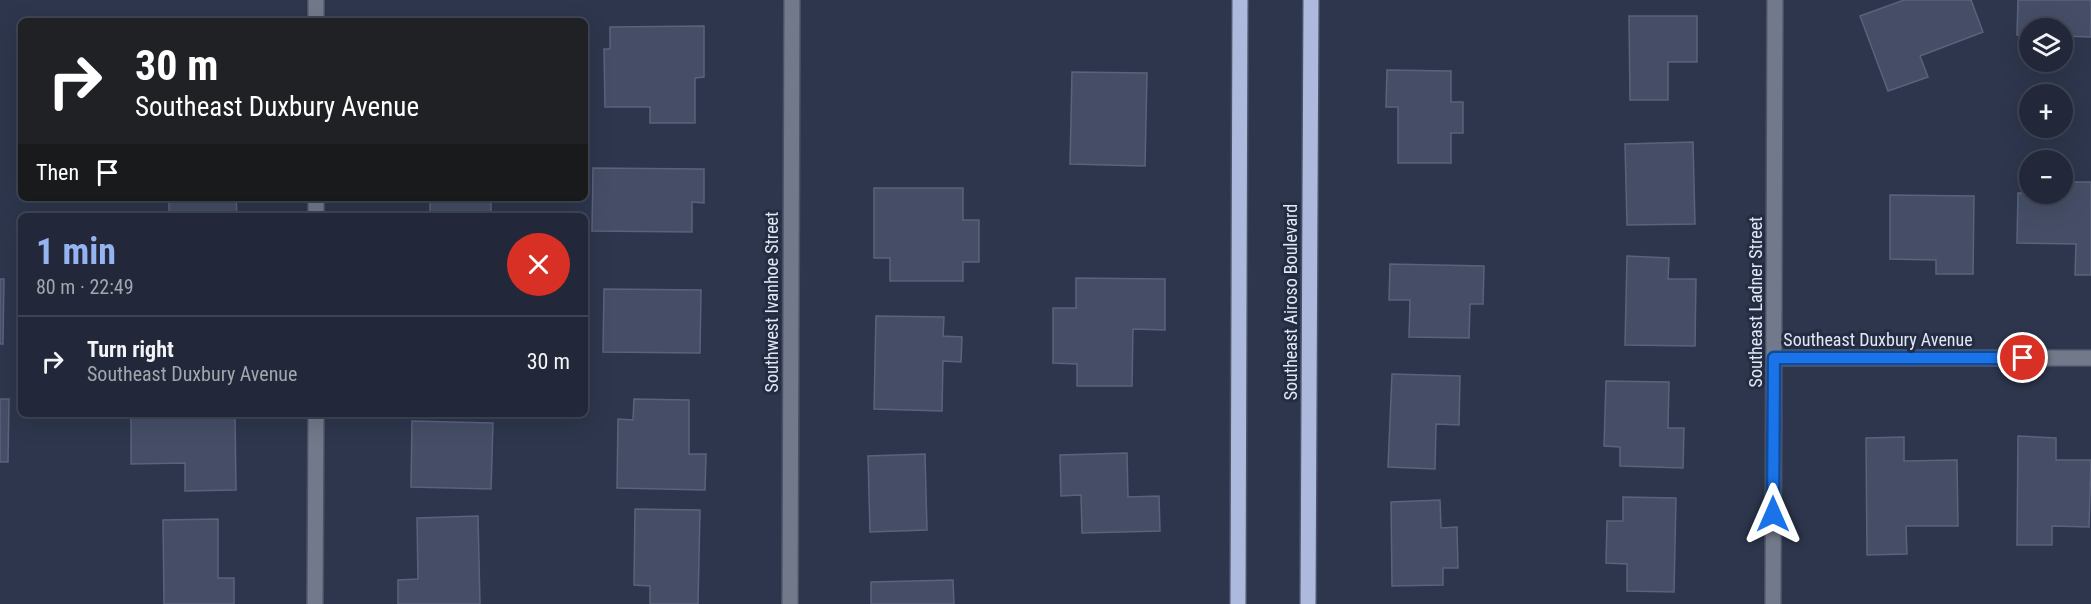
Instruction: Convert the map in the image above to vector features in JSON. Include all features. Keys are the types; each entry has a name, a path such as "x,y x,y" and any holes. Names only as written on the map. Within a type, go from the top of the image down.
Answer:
{"main road":[{"path":"1238,604 1240,0"},
{"name":"Southeast Airoso Boulevard","path":"1308,604 1311,0"}],"street":[{"path":"316,0 316,18"},
{"name":"Southwest Ivanhoe Street","path":"790,604 792,0"},
{"name":"Southeast Ladner Street","path":"1773,604 1775,0"},
{"name":"Southeast Duxbury Avenue","path":"1774,358 2091,358"},
{"path":"315,604 316,417"}],"building":[{"path":"1904,0 1971,0 1983,32 1920,56 1928,77 1888,91 1860,16"},
{"path":"2018,0 2091,0 2091,37 2073,36 2073,18 2019,18 2019,35 2017,35"},
{"path":"1629,16 1697,16 1697,62 1668,62 1668,100 1630,100"},
{"path":"704,26 704,77 695,78 695,123 650,123 650,107 605,107 604,49 610,49 610,27"},
{"path":"1387,70 1451,71 1451,102 1463,102 1463,133 1451,133 1451,163 1398,163 1398,107 1386,107"},
{"path":"1072,72 1147,73 1145,166 1070,164"},
{"path":"1693,142 1695,224 1627,225 1625,144"},
{"path":"593,168 704,169 704,203 692,202 692,232 592,231"},
{"path":"2073,182 2091,182 2091,275 2075,275 2076,244 2017,243 2018,193 2019,204 2073,204"},
{"path":"874,188 963,188 963,220 979,220 979,262 963,262 963,281 890,281 890,258 874,258"},
{"path":"1890,195 1974,196 1973,274 1936,274 1936,260 1890,259"},
{"path":"169,201 236,201 237,213 169,213"},
{"path":"430,201 491,201 491,213 430,213"},
{"path":"1627,256 1669,258 1668,279 1696,279 1695,346 1625,345"},
{"path":"1390,264 1484,266 1483,304 1470,304 1469,338 1409,337 1410,300 1389,300"},
{"path":"1076,278 1165,279 1165,330 1133,329 1132,386 1077,386 1077,364 1053,363 1053,308 1076,308"},
{"path":"0,279 4,279 3,344 0,344"},
{"path":"604,289 701,290 700,353 603,352"},
{"path":"876,316 944,317 943,336 962,337 961,362 943,361 942,411 874,409"},
{"path":"1392,374 1460,376 1459,425 1436,424 1435,469 1388,467"},
{"path":"1606,381 1669,382 1668,428 1684,428 1683,468 1620,466 1620,447 1604,446"},
{"path":"0,399 9,399 8,462 0,462"},
{"path":"634,399 689,400 689,454 706,454 705,490 617,488 618,419 633,420"},
{"path":"131,417 235,417 236,490 185,491 185,463 131,464"},
{"path":"412,421 493,423 491,489 411,487"},
{"path":"2018,436 2056,438 2056,460 2091,460 2089,527 2052,526 2052,545 2017,545"},
{"path":"1904,437 1904,461 1957,460 1958,526 1906,526 1907,554 1867,555 1866,438"},
{"path":"1127,453 1128,497 1159,496 1160,531 1082,533 1081,495 1061,496 1060,455"},
{"path":"925,454 927,530 870,532 868,456"},
{"path":"1623,497 1676,498 1674,592 1627,591 1627,564 1606,563 1607,521 1623,521"},
{"path":"1440,500 1441,528 1457,527 1458,568 1443,568 1443,585 1392,586 1391,502"},
{"path":"635,509 700,510 698,604 650,604 650,586 634,585"},
{"path":"478,516 480,604 398,604 398,580 418,579 417,518"},
{"path":"218,519 218,578 234,578 234,604 164,604 163,520"},
{"path":"953,580 954,604 871,604 871,582"}],"route":[{"path":"1773,514 1774,358 2023,358"}]}
